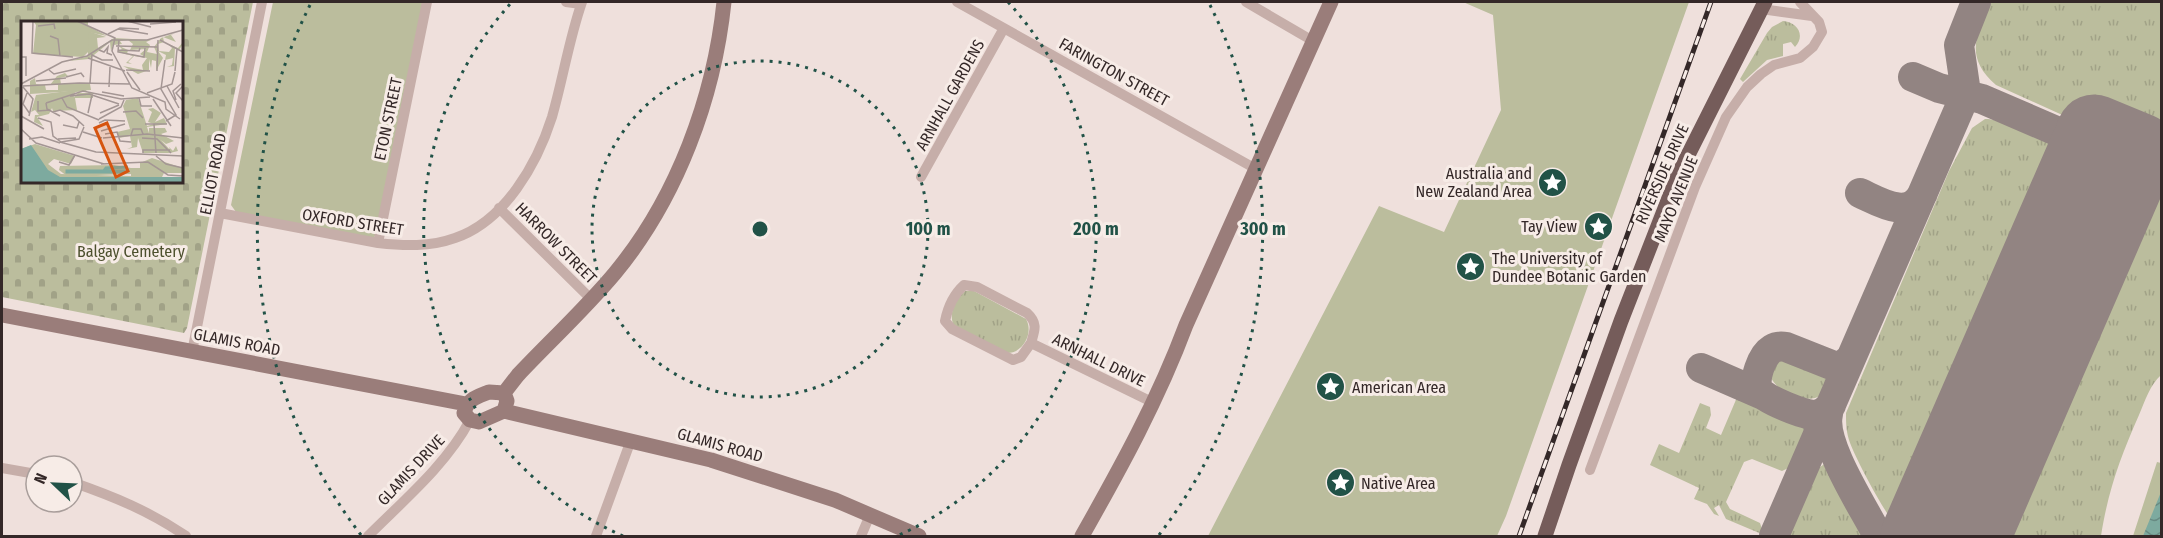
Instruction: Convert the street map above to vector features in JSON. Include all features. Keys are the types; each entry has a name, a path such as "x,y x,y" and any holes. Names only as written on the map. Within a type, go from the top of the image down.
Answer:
{"main road":[{"name":"RIVERSIDE DRIVE","path":"1545,537 1621,321 1678,175 1763,5"}],"street":[{"name":"ELLIOT ROAD","path":"192,352 262,2"},
{"name":"ETON STREET","path":"378,243 427,2"},
{"path":"566,2 581,3"},
{"path":"504,393 518,375 615,273 656,214 690,141 713,64 724,2"},
{"name":"FARINGTON STREET","path":"957,2 1256,169"},
{"path":"1246,2 1313,41"},
{"path":"1082,537 1136,441 1154,403 1186,325 1331,2"},
{"name":"MAYO AVENUE","path":"1590,470 1695,188 1726,117 1747,87 1761,74 1774,65 1800,58 1814,48 1822,32 1822,27 1800,2"},
{"name":"OXFORD STREET","path":"220,213 402,246 428,245 456,238 479,225 518,187 536,157 551,119 581,3"},
{"path":"1763,5 1812,16"},
{"name":"ARNHALL GARDENS","path":"921,177 1005,28"},
{"name":"HARROW STREET","path":"499,208 591,299"},
{"name":"ARNHALL DRIVE","path":"964,285 976,287 1027,313 1034,319 1036,328 1031,343 1021,357 1013,360 952,329 945,321 947,309 956,293 964,285"},
{"name":"GLAMIS ROAD","path":"2,315 466,404"},
{"name":"ARNHALL DRIVE","path":"1031,343 1154,403"},
{"path":"489,392 504,393 507,401 504,411 479,422 470,420 464,413 466,404 472,399 489,392"},
{"name":"GLAMIS ROAD","path":"504,411 631,440 759,474 835,500 919,537"},
{"name":"GLAMIS DRIVE","path":"368,537 447,455 470,420"},
{"path":"596,537 631,440"},
{"path":"2,468 24,472"},
{"path":"84,486 122,499 153,515 185,536"},
{"path":"861,537 870,515"}],"green space":[{"name":"Balgay Cemetery","path":"2,2 253,2 187,328 184,333 2,297"},
{"path":"273,2 423,2 376,235 373,238 236,212 231,205"},
{"name":"The University of Dundee Botanic Garden","path":"1463,2 1689,2 1497,536 1208,536 1379,206 1444,232 1501,110 1493,15"},
{"path":"1991,2 2161,2 2161,375 2148,394 2120,460 2107,504 2101,536 1976,536 2144,152 1996,85 1986,75 1976,55 1978,35"},
{"path":"1783,21 1796,27 1800,34 1795,47 1791,42 1783,44 1783,56 1767,60 1743,82 1740,79 1767,33"},
{"path":"1985,119 2014,125 2058,145 2071,162 2074,185 1923,533 1910,536 1899,530 1891,520 1865,476 1849,440 1846,413 1949,171 1972,128"},
{"path":"965,291 974,291 1026,319 1029,330 1022,346 1006,353 954,326 952,317 954,307 958,298"},
{"path":"1791,354 1811,362 1823,371 1827,386 1816,398 1808,399 1789,394 1781,389 1771,377 1774,365 1779,359"},
{"path":"1743,394 1800,420 1810,437 1799,463 1782,471 1752,459 1744,462 1726,502 1730,509 1760,523 1764,535 1726,519 1719,505 1714,508 1719,516 1714,514 1707,504 1694,499 1699,488 1650,465 1659,444 1679,453 1700,403 1710,407 1711,415 1706,428 1721,435 1738,395"},
{"path":"1827,462 1868,536 1787,536 1816,470"},
{"path":"2157,462 2161,463 2161,536 2133,536"}],"water":[{"path":"2161,492 2161,536 2143,536"}],"taxiway":[{"path":"1774,536 1960,107 1965,86 1959,45 1976,2"},
{"path":"1913,77 1939,88 1982,99 2112,155"},
{"path":"1860,193 1885,204 1902,208 1910,206 1923,193"},
{"path":"1831,405 1822,413 1810,415 1762,394 1757,387 1757,375 1762,362 1768,352 1781,346 1834,366 1842,366 1850,359"},
{"path":"1701,368 1763,395"},
{"path":"1828,414 1831,442 1837,458 1878,536"},
{"path":"1944,536 1958,508"}],"runway":[{"path":"1918,536 2094,132 2140,151 1973,536"}],"railway":[{"path":"1519,536 1711,2"}],"place":[{"name":"Australia and New Zealand Area","path":"1553,182"},
{"name":"Tay View","path":"1598,226"},
{"name":"The University of Dundee Botanic Garden","path":"1471,267"},
{"name":"American Area","path":"1331,387"},
{"name":"Native Area","path":"1340,483"}]}
